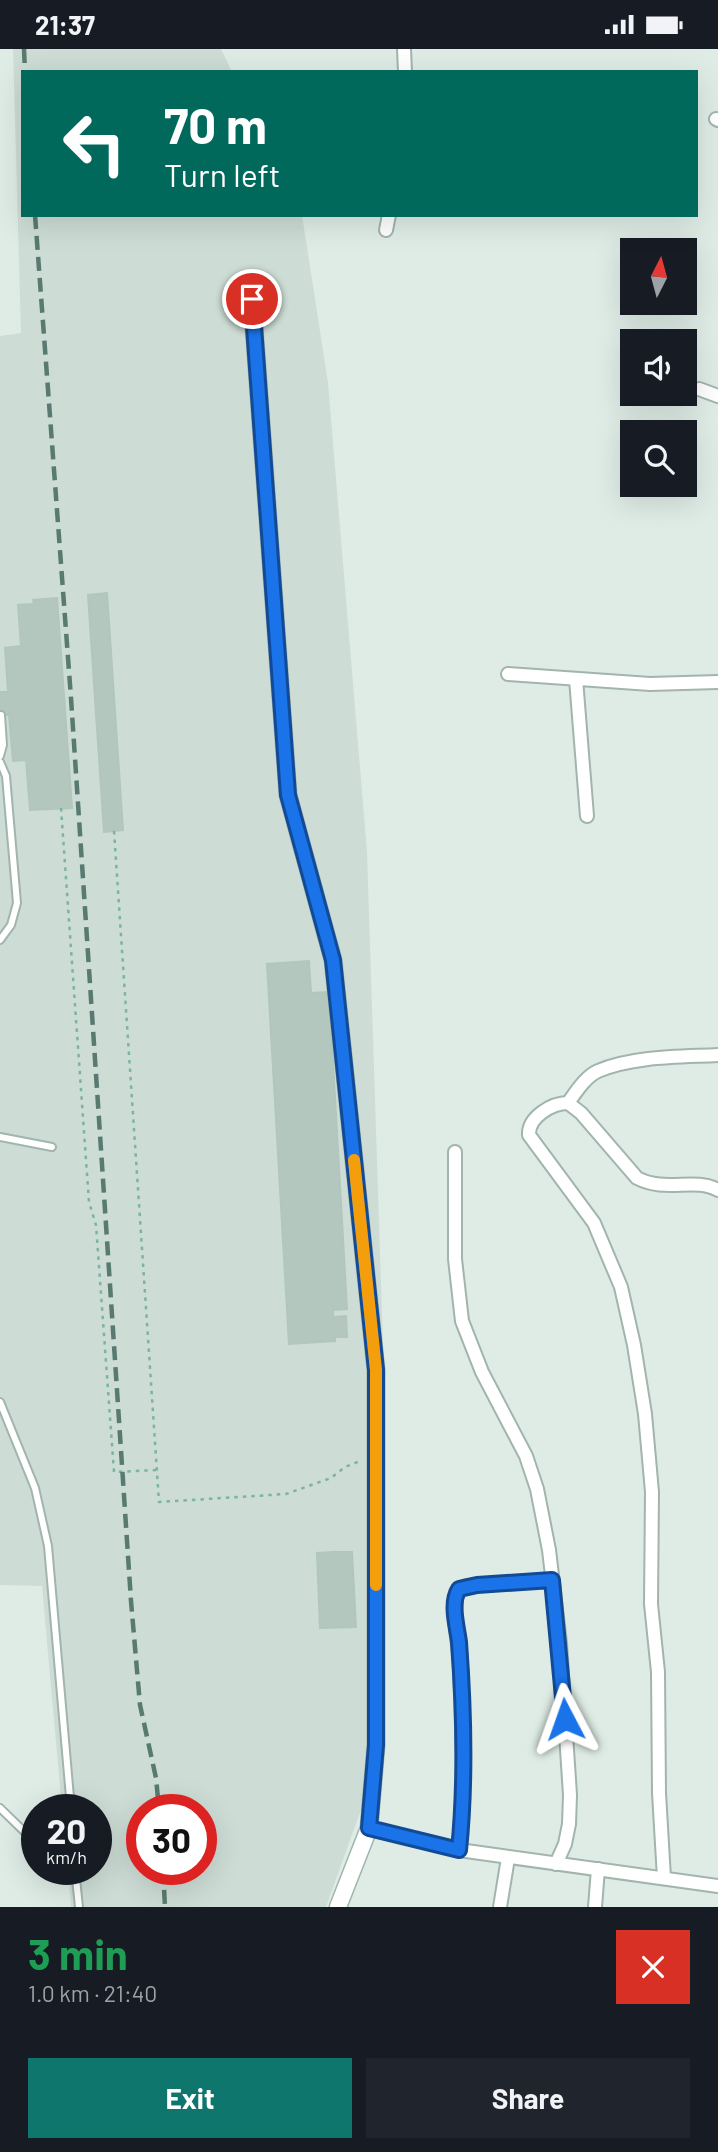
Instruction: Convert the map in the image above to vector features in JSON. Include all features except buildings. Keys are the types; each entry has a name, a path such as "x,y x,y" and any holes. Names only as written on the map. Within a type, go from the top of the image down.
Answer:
{"street":[{"path":"404,49 405,70"},
{"path":"386,230 389,217"},
{"path":"252,299 288,795 333,960 376,1370 376,1745 369,1828 338,1907"},
{"path":"699,389 718,396"},
{"path":"508,674 650,684 718,682"},
{"path":"576,679 587,815"},
{"path":"568,1103 581,1085 597,1072 654,1058 718,1055"},
{"path":"664,1878 659,1793 658,1672 651,1604 652,1492 645,1414 634,1345 621,1287 594,1223 528,1132 535,1118 556,1104 568,1103 581,1113 637,1178 648,1184 668,1187 697,1185 718,1190"},
{"path":"455,1152 454,1259 462,1321 482,1372 526,1456 537,1489 552,1580 560,1643 570,1795 565,1844 556,1864"},
{"path":"459,1850 464,1799 455,1600 457,1592 466,1586 552,1580"},
{"path":"369,1828 459,1850 718,1886"},
{"path":"500,1907 508,1858"},
{"path":"595,1907 598,1868"}],"lane":[{"path":"0,756 3,744 1,715"},
{"path":"0,762 6,776 17,891 15,915 0,940"},
{"path":"0,1137 52,1147"},
{"path":"0,1402 35,1488 48,1546 70,1794"},
{"path":"0,1808 21,1828"},
{"path":"77,1885 79,1907"}],"path":[{"path":"61,808 89,1202 96,1225 114,1472 158,1470"},
{"path":"114,831 159,1502 286,1494 331,1478 345,1467 364,1460 376,1451"}],"shaded area":[{"path":"13,49 221,49 231,70 21,70 21,217 302,217 328,383 367,852 385,1408 367,1500 378,1701 363,1804 326,1907 71,1907 69,1885 112,1885 112,1794 61,1794 42,1586 0,1585 0,336 21,333"}],"railway":[{"path":"24,49 25,70"},
{"path":"35,217 71,698 131,1601 140,1705 158,1794"},
{"path":"164,1885 165,1907"}],"slow traffic":[{"path":"354,1160 376,1370 376,1585"}],"route":[{"path":"252,299 288,795 333,960 376,1370 376,1745 369,1828 459,1850 464,1799 463,1725 455,1600 459,1589 466,1586 552,1580 565,1719"}]}
